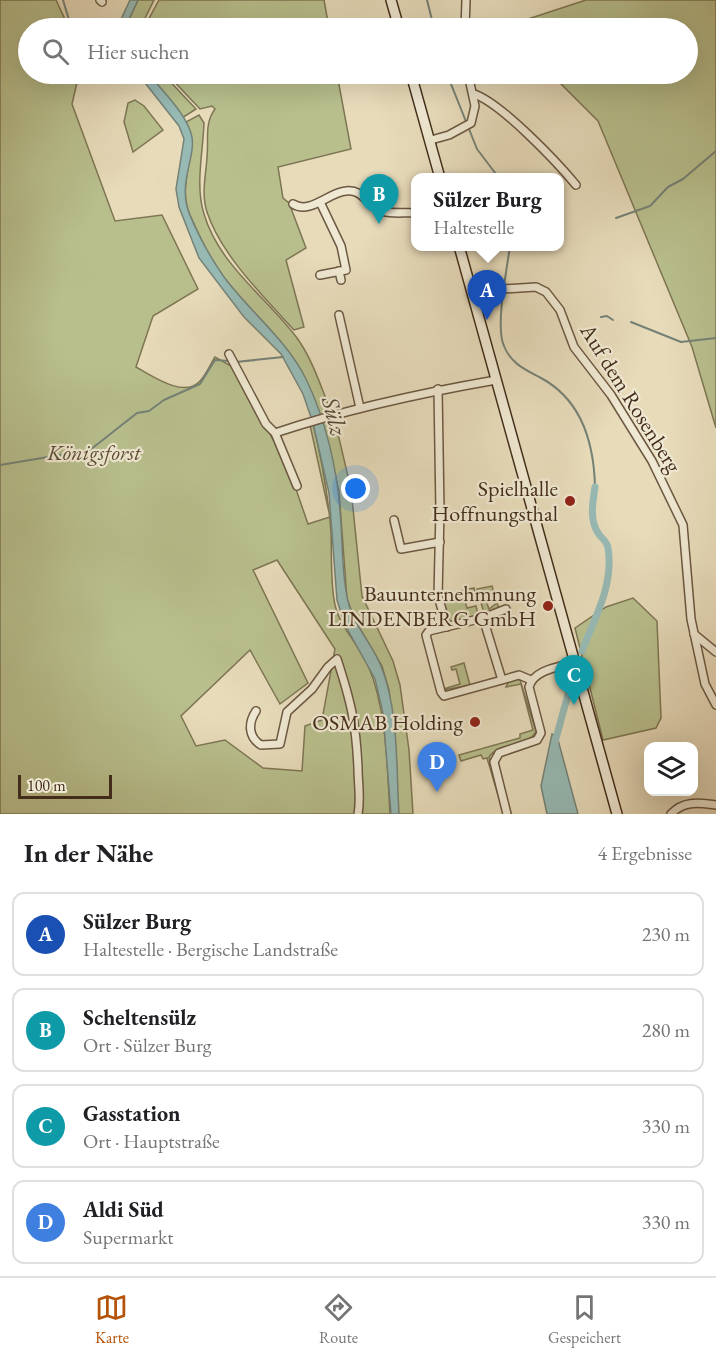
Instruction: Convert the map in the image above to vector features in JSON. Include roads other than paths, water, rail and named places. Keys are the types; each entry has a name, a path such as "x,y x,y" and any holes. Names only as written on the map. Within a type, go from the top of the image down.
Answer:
{"main road":[{"path":"391,0 396,18"},
{"path":"414,84 439,173"},
{"path":"460,251 617,814"}],"street":[{"path":"465,18 466,0"},
{"path":"431,140 462,129 471,123 475,106 471,84"},
{"path":"474,94 486,101 549,153 576,185"},
{"path":"293,204 298,207 320,202 336,193 353,191 365,197 376,209 386,212 411,213"},
{"path":"320,202 341,246 346,270 320,275"},
{"path":"339,271 341,280"},
{"name":"Auf dem Rosenberg","path":"474,301 504,289 541,288 554,300 574,347 611,394 652,461 683,525 694,634 705,684 716,705"},
{"path":"339,315 360,408"},
{"path":"229,354 266,424 274,433 297,486"},
{"path":"274,433 332,415 438,389 496,380"},
{"path":"438,389 440,542 438,596 447,627"},
{"path":"394,520 401,549 440,542"},
{"path":"506,609 426,635 441,692 444,696 519,675 531,680"},
{"path":"483,618 502,680"},
{"path":"694,634 716,652"},
{"path":"256,711 250,732 254,739 261,745 280,744 287,712 312,689 328,667 337,660 357,730 361,792 358,814"},
{"path":"507,814 495,762 500,753 537,740 542,733 529,687 531,680 544,672 576,662"},
{"path":"671,814 679,806 689,803 716,805"}],"water":[{"path":"130,0 138,0 130,18 122,18"},
{"path":"146,84 157,84 178,109 191,133 192,150 186,179 186,201 189,213 205,246 224,277 278,338 298,365 319,410 336,477 344,579 350,610 381,666 391,701 396,739 399,814 391,814 383,713 375,679 345,625 337,600 329,493 313,423 303,394 281,354 244,317 199,258 179,207 176,189 184,139 179,126"},
{"path":"552,734 557,736 578,814 547,814 541,786"}],"waterway":[{"path":"63,0 68,18"},
{"path":"427,0 432,18"},
{"path":"451,84 477,149 495,173"},
{"path":"616,218 650,206 668,187 683,179 716,151"},
{"path":"509,251 501,312 504,346 515,362 555,387 576,411 583,424 592,454 595,487"},
{"path":"601,317 607,316 613,320"},
{"path":"631,322 681,342 716,338"},
{"path":"236,362 283,357"},
{"path":"0,465 90,450 137,413 149,411 164,400 200,384 215,360 230,361"},
{"path":"582,651 602,601 608,575 607,546 593,522 595,487"},
{"path":"555,742 570,687"}],"place":[{"name":"Scheltensülz","path":"379,224"},
{"name":"Sülzer Burg","path":"487,320"},
{"name":"Spielhalle Hoffnungsthal","path":"570,501"},
{"name":"Bauunternehmnung LINDENBERG GmbH","path":"548,606"},
{"name":"Gasstation","path":"574,705"},
{"name":"OSMAB Holding","path":"475,722"},
{"name":"Aldi Süd","path":"437,792"}],"water label":[{"name":"Sülz","path":"335,416"}],"park label":[{"name":"Königsforst","path":"94,452"}]}
